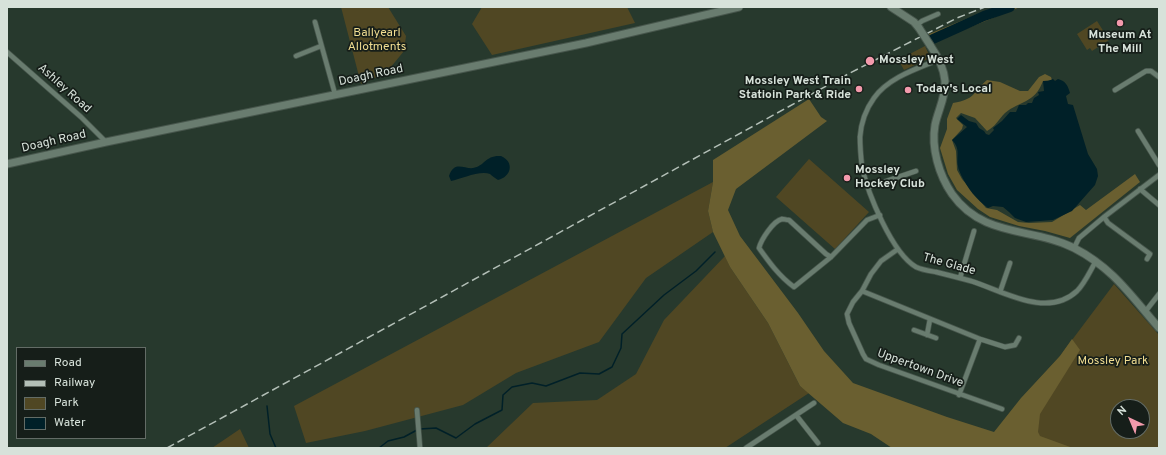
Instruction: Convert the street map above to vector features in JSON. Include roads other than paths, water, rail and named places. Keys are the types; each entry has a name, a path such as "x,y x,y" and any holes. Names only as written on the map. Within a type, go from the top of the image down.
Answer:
{"main road":[{"name":"Doagh Road","path":"7,164 335,94 586,43 739,7"},
{"path":"892,7 918,27 930,45 943,73 945,86 935,125 934,135 936,154 942,174 953,194 968,210 994,225 1010,230 1050,238 1074,248 1096,261 1113,274 1159,328"}],"street":[{"path":"918,27 938,14"},
{"path":"315,22 335,94"},
{"path":"296,56 321,46"},
{"name":"Ashley Road","path":"7,52 82,117 106,142"},
{"name":"The Glade","path":"938,60 888,84 876,95 868,106 863,121 860,136 862,167 886,229 898,249 916,267 960,278 1014,298 1036,303 1056,302 1066,299 1076,292 1081,286 1096,261"},
{"path":"1115,90 1146,71 1151,71 1159,78"},
{"path":"1138,132 1159,165"},
{"path":"869,187 916,171"},
{"path":"1074,248 1079,238 1159,175"},
{"path":"1140,189 1159,205"},
{"path":"831,257 789,220 782,219 776,222 761,240 759,248 773,268 784,280 794,287 831,257 867,220 880,215"},
{"path":"1104,217 1108,224 1150,254 1147,259"},
{"path":"960,278 974,231"},
{"name":"Uppertown Drive","path":"898,249 881,261 871,274 862,291 853,302 847,314 849,323 866,359 959,395 1002,409"},
{"path":"1000,292 1010,263"},
{"path":"862,291 1005,348 1015,345 1018,338"},
{"path":"1145,312 1159,295"},
{"path":"927,335 930,319"},
{"path":"914,330 936,338"},
{"path":"959,395 980,339"},
{"path":"746,448 814,403"},
{"path":"417,410 420,448"},
{"path":"796,415 818,443"}],"water":[{"path":"1053,79 1055,81 1058,79 1065,82 1067,86 1070,93 1066,96 1068,104 1073,105 1088,154 1097,169 1098,176 1095,185 1072,211 1053,220 1026,222 1015,218 1003,207 993,206 988,208 976,197 969,189 961,175 958,167 956,146 952,140 967,127 957,119 961,115 969,121 976,123 979,128 989,135 994,130 993,128 1010,112 1016,112 1019,105 1032,103 1034,98 1039,95 1038,92 1044,91 1043,81"},
{"path":"501,156 508,162 510,169 506,176 498,180 490,174 481,173 451,181 449,175 456,167 473,168 492,157"}],"waterway":[{"path":"933,39 984,16 1010,7"},
{"path":"420,429 436,428 456,438 475,424 502,410 503,395 512,387 532,383 546,386 580,373 599,374 612,367 621,348 622,334 664,295 696,271 715,252"},
{"path":"267,406 270,434 276,448"},
{"path":"379,448 388,441 404,437 417,430"}],"railway":[{"path":"167,448 850,73 957,18 985,7"}],"place":[{"name":"Museum At The Mill","path":"1120,23"},
{"name":"Mossley West","path":"870,61"},
{"name":"Mossley West Train Statioin Park & Ride","path":"859,89"},
{"name":"Today's Local","path":"908,90"},
{"name":"Mossley Hockey Club","path":"847,178"}],"park label":[{"name":"Ballyearl Allotments","path":"377,41"},
{"name":"Mossley Park","path":"1113,362"}]}
